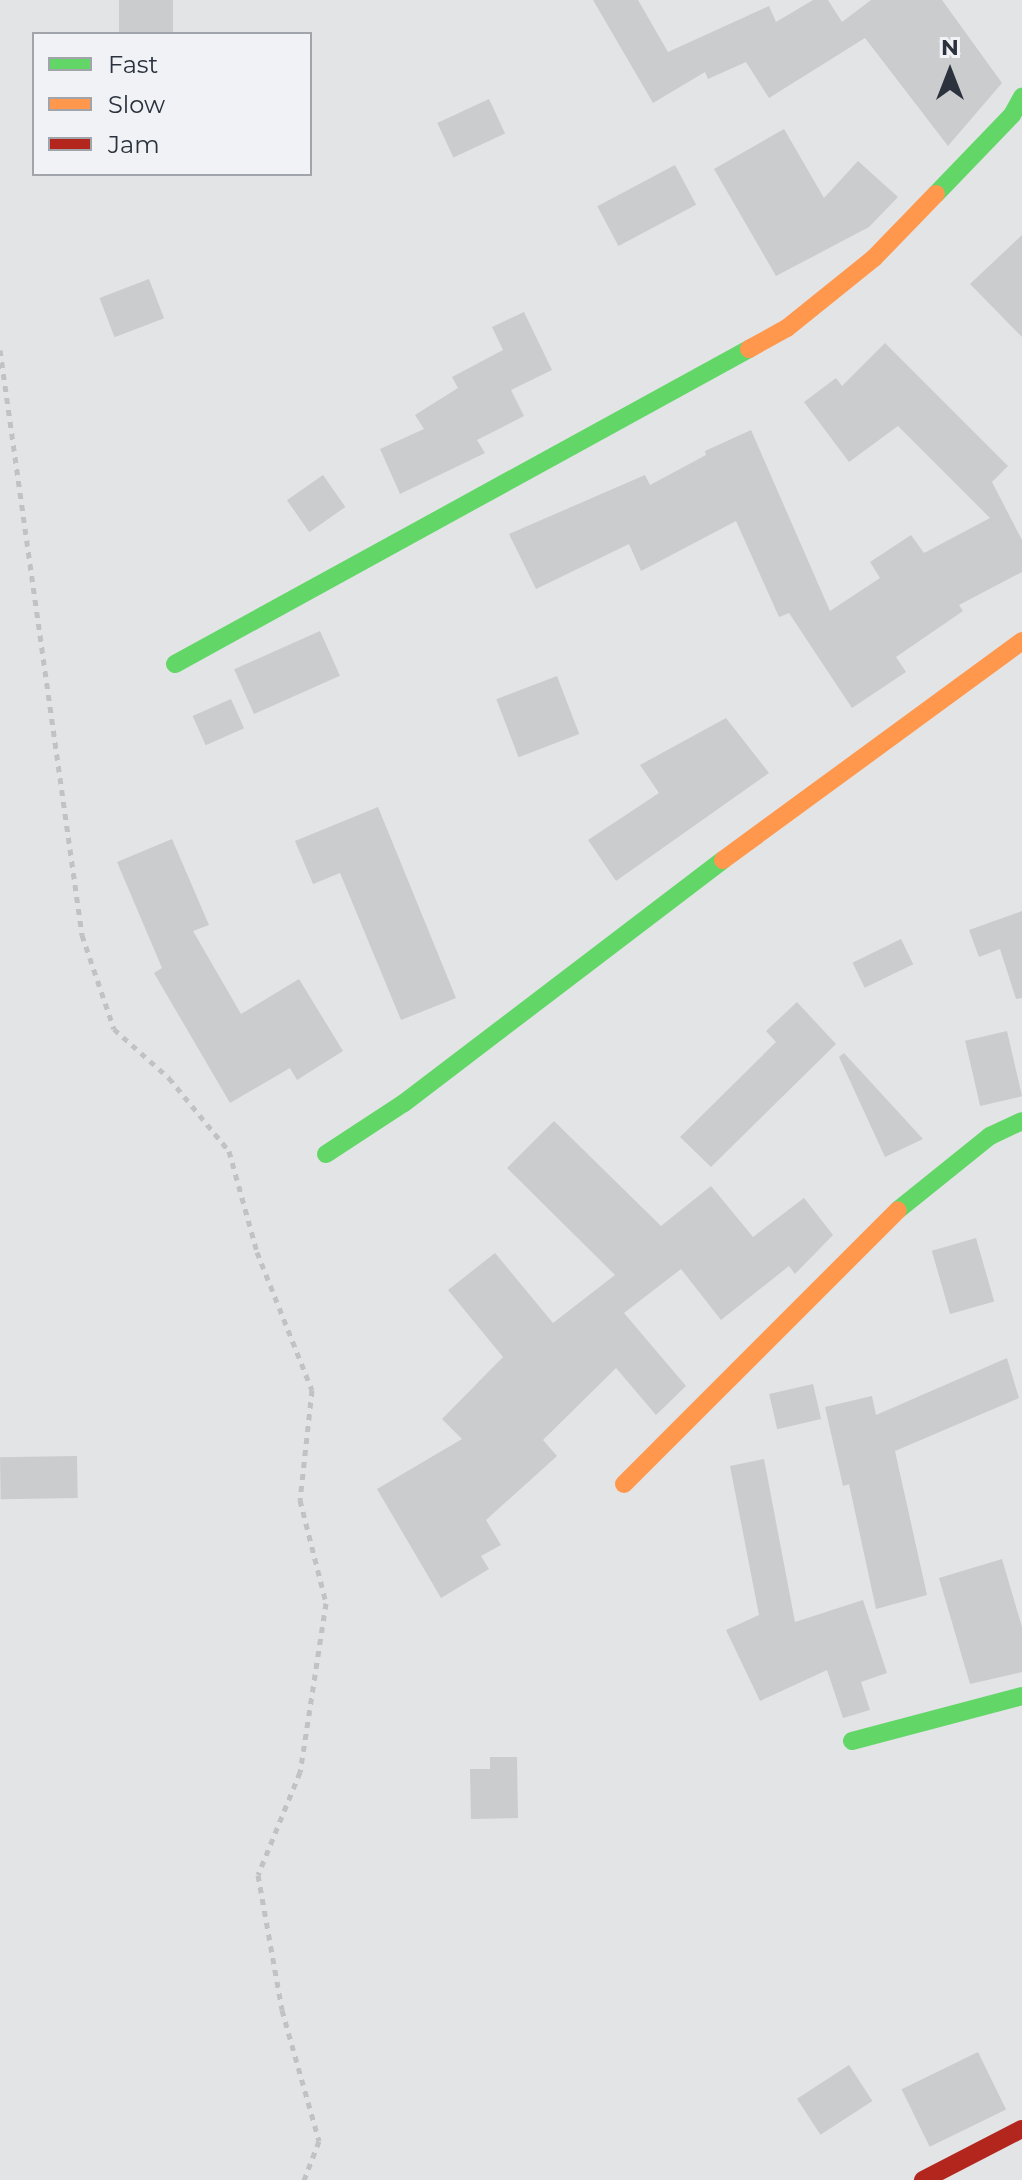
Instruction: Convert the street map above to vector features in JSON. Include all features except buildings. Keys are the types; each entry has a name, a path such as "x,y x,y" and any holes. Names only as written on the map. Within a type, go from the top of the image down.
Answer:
{"street":[{"path":"175,664 787,328 874,258 1012,115 1022,97"},
{"path":"326,1154 404,1103 579,965 1022,641"},
{"path":"624,1484 875,1228 990,1136 1022,1121"},
{"path":"852,1741 1022,1696"},
{"path":"923,2180 1022,2129"}],"path":[{"path":"0,350 82,935 114,1029 169,1078 229,1151 257,1252 312,1390 300,1500 326,1603 300,1772 258,1875 282,2010 319,2141 304,2180"}],"traffic: fast":[{"path":"936,194 1012,115 1022,97"},
{"path":"175,664 749,349"},
{"path":"326,1154 404,1103 723,860"},
{"path":"898,1210 990,1136 1022,1121"},
{"path":"852,1741 1022,1696"}],"traffic: slow":[{"path":"749,349 787,328 874,258 936,194"},
{"path":"723,860 1022,641"},
{"path":"624,1484 898,1210"}],"traffic: jam":[{"path":"923,2180 1022,2129"}]}
